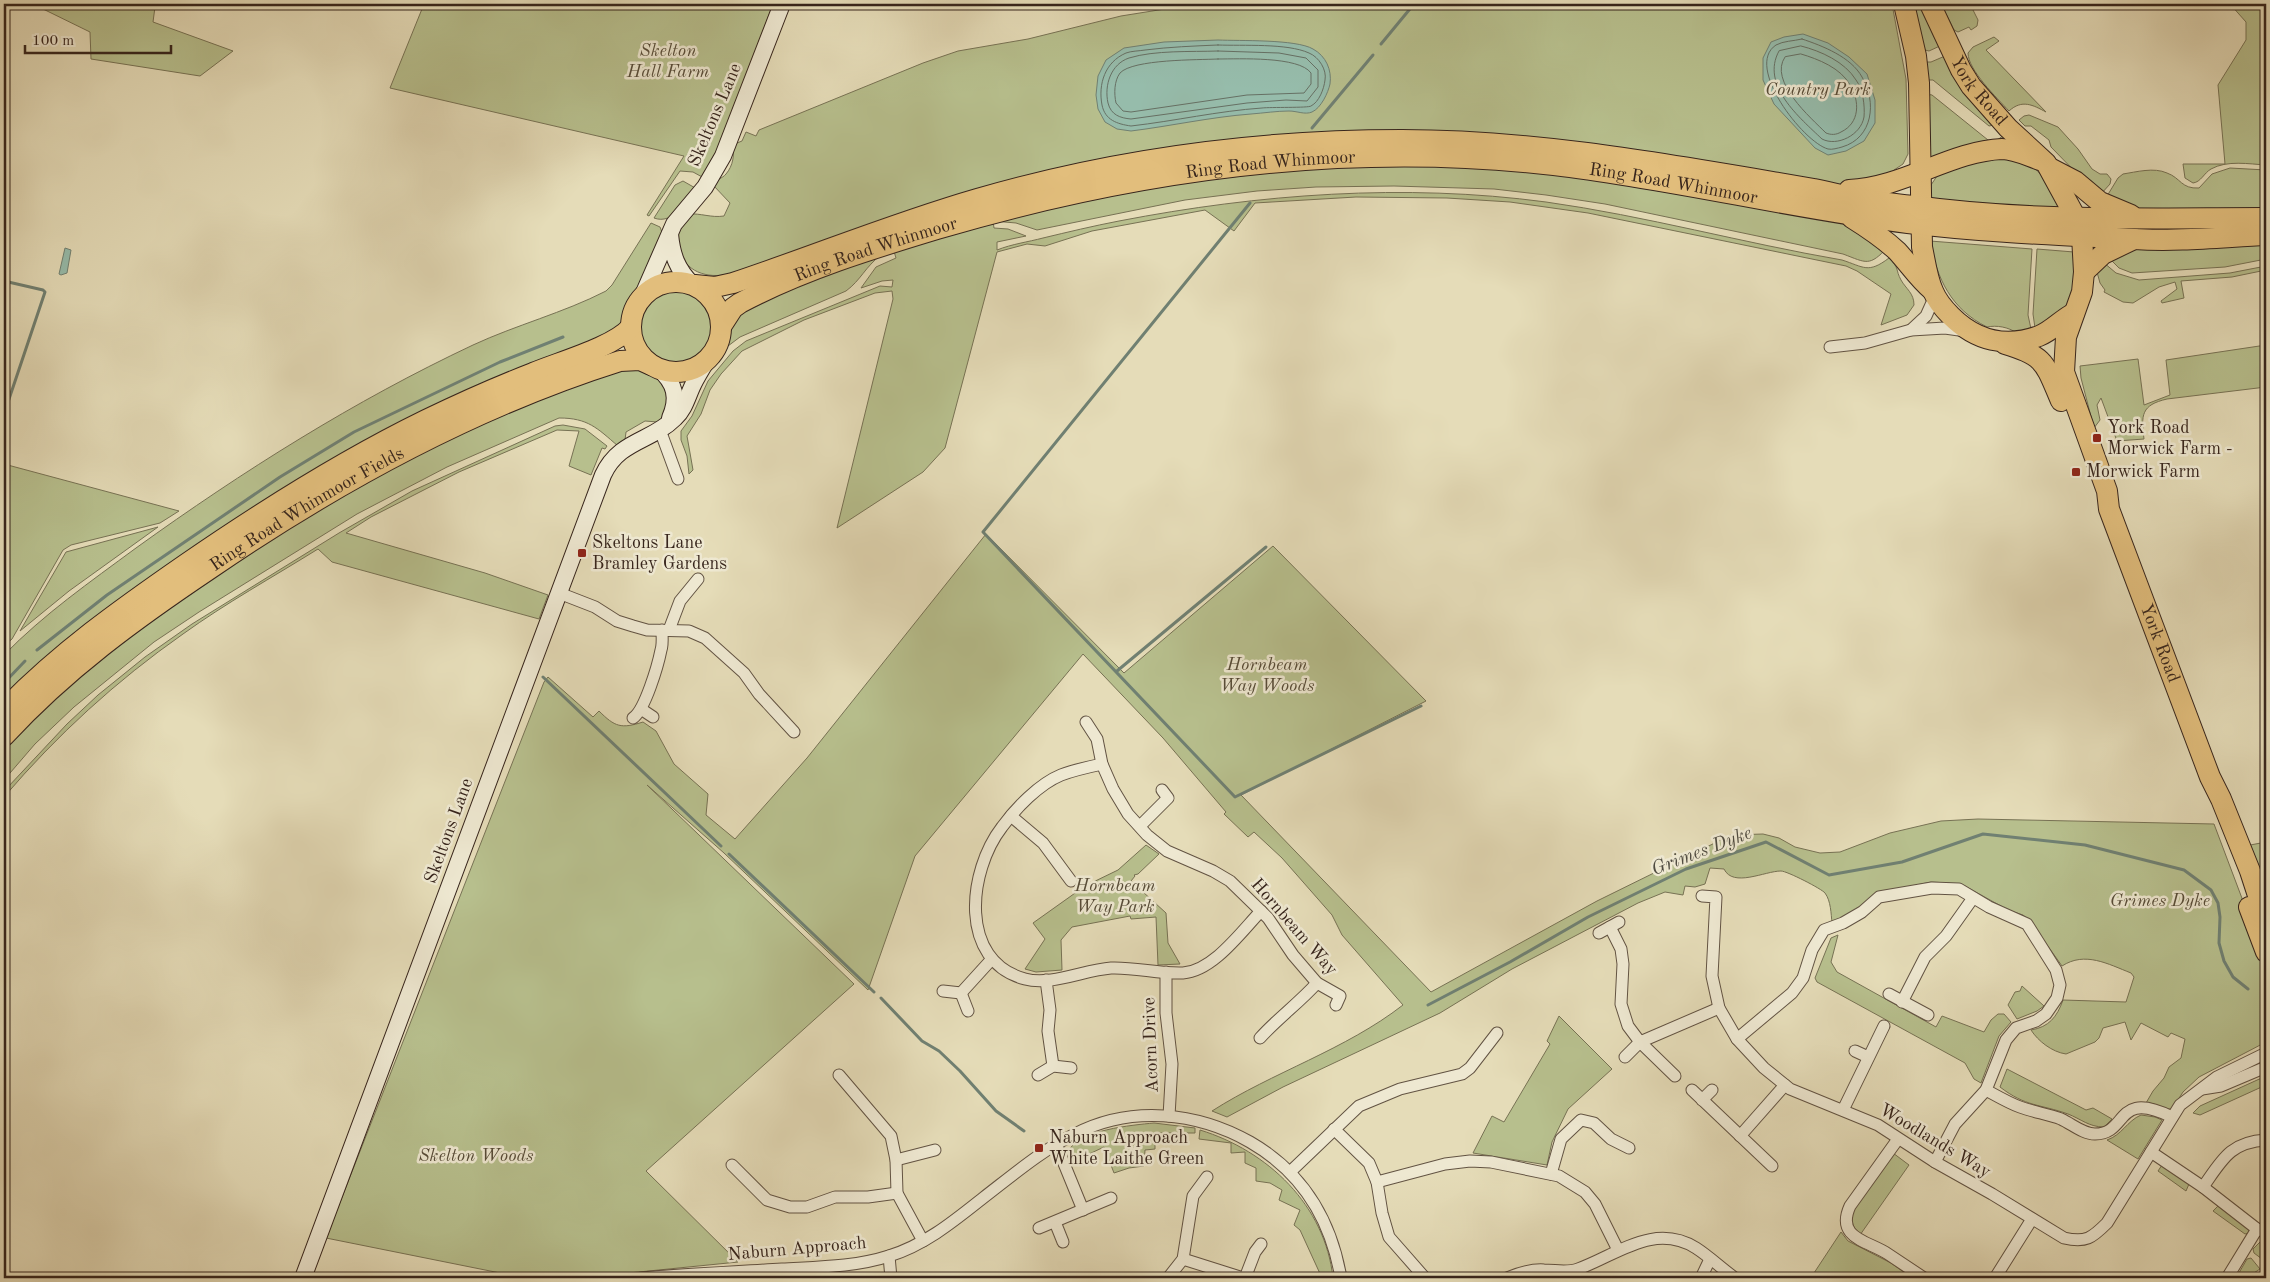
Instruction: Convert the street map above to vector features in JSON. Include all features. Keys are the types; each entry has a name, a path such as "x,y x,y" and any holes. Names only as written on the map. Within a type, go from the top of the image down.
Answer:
{"highway":[{"path":"1904,4 1918,74 1921,216 1924,261 1933,293"},
{"name":"York Road","path":"1930,4 1961,70 1971,86 2002,122 2048,165"},
{"name":"Ring Road Whinmoor","path":"694,284 715,287 732,283 1102,170 1185,155 1295,144 1404,140 1498,143 1560,149 1827,191 1921,216"},
{"name":"Ring Road Whinmoor","path":"1827,191 1881,186 1973,154 2003,149 2048,165"},
{"name":"Ring Road Whinmoor","path":"979,208 1206,170 1305,160 1410,157 1484,159 1562,166 1630,176 1845,214 1921,216"},
{"path":"2048,165 2074,181 2100,202 2142,220"},
{"path":"2048,165 2079,227"},
{"name":"Ring Road Whinmoor","path":"1845,214 1887,242 1956,320 1969,331"},
{"path":"1921,216 2079,227 2134,239 2266,236"},
{"path":"2079,227 2142,220 2266,218"},
{"name":"York Road","path":"2079,227 2084,272 2082,292 2064,348 2064,372 2107,491 2109,509 2210,777 2250,871 2266,920"},
{"name":"Ring Road Whinmoor","path":"722,325 733,308 748,299 890,235"},
{"path":"2084,272 2103,254 2134,239"},
{"path":"671,281 694,284 713,300 720,314 722,325 718,345 707,360 698,367 679,372 655,367 640,355 635,346 631,326 635,308 642,297 660,284 671,281"},
{"path":"2001,342 2017,342 2042,334 2074,313"},
{"name":"Ring Road Whinmoor Fields","path":"4,710 49,666 125,605 229,534 307,485 365,451 426,420 618,338 631,326"},
{"name":"York Road","path":"1969,331 1986,339 2025,350 2039,358 2046,366 2099,495 2109,509"},
{"name":"Ring Road Whinmoor Fields","path":"4,736 29,709 98,647 278,523 363,474 490,409 620,361 640,360 655,367"},
{"name":"York Road","path":"2210,777 2214,802 2224,837 2266,952"}],"street":[{"name":"Skeltons Lane","path":"642,297 678,218 718,167 782,4"},
{"path":"670,234 674,259 684,275 694,284"},
{"path":"1911,330 1926,316 1933,293"},
{"path":"1830,347 1865,343 1911,330 1940,328 1969,331"},
{"name":"Skeltons Lane","path":"303,1278 603,475 610,462 630,444 664,427 683,408 692,385 707,360"},
{"path":"655,367 670,381 675,392 675,405 664,427 678,480"},
{"path":"633,718 640,709 662,648 666,630 680,601 698,579"},
{"path":"559,593 595,607 617,621 647,630 689,631 705,638 722,651 794,732"},
{"path":"640,709 654,717"},
{"name":"Hornbeam Way","path":"1086,722 1097,739 1102,764 1121,802 1140,826 1156,844 1167,851 1222,876 1261,911 1293,955 1317,983 1340,996 1336,1005"},
{"path":"1102,764 1060,776 1034,794 1011,816 992,842 976,891 977,926 992,960 1010,974 1035,981 1101,969 1121,968 1182,973 1205,967 1261,911"},
{"path":"1140,826 1168,798 1162,790"},
{"path":"1011,816 1043,844 1071,881"},
{"path":"1737,1039 1792,993 1803,978 1812,950 1824,930 1843,923 1862,912 1879,897 1932,888 1958,890 2027,924 2056,970 2060,984 2056,998 2046,1014 2036,1021 2016,1028 2006,1040 1986,1090 1955,1124 1934,1162"},
{"name":"Woodlands Way","path":"1702,896 1716,893 1712,976 1719,1008 1737,1039 1764,1068 1785,1086 1804,1096 1878,1125 1934,1162 1992,1194 2064,1238 2077,1241 2094,1235 2107,1223 2180,1105 2217,1077 2266,1053"},
{"path":"1902,1002 1925,957 1946,936 1973,898"},
{"path":"1599,933 1615,925 1623,964 1622,1004 1628,1026 1640,1042 1676,1076"},
{"path":"961,993 992,960"},
{"name":"Acorn Drive","path":"1166,972 1166,1013 1172,1064 1169,1116"},
{"path":"1046,980 1050,1010 1048,1031 1053,1066"},
{"path":"1260,1038 1276,1021 1302,1000 1317,983"},
{"path":"943,991 961,993"},
{"path":"961,993 968,1011"},
{"path":"1889,994 1928,1015"},
{"path":"1625,1057 1640,1042 1719,1008"},
{"path":"1843,1110 1884,1026"},
{"path":"1290,1172 1359,1106 1400,1089 1462,1074 1470,1068 1497,1033"},
{"path":"1855,1051 1868,1057"},
{"path":"1038,1075 1053,1066 1071,1068"},
{"path":"2198,1090 2221,1086 2266,1067"},
{"path":"839,1075 891,1136 896,1160 897,1193 923,1241"},
{"path":"1740,1136 1785,1086"},
{"path":"1692,1090 1772,1166"},
{"path":"1702,1100 1712,1090"},
{"path":"1986,1090 2021,1107 2061,1120 2088,1133 2096,1134 2112,1128 2129,1110 2139,1107 2150,1108 2172,1117"},
{"name":"Naburn Approach","path":"641,1278 857,1264 889,1256 923,1241 944,1228 1056,1144 1076,1133 1104,1122 1143,1115 1169,1116 1198,1121 1230,1131 1264,1150 1290,1172 1305,1189 1325,1222 1338,1259 1341,1278"},
{"path":"1551,1174 1560,1139 1581,1120 1594,1123 1611,1139 1629,1148"},
{"path":"1334,1129 1369,1163 1377,1182 1389,1237 1401,1260 1425,1278"},
{"path":"1898,1139 1850,1206 1846,1215 1846,1225 1859,1240 1886,1252 1924,1278"},
{"path":"2202,1187 2227,1153 2248,1141 2266,1140"},
{"path":"1056,1144 1083,1210"},
{"path":"896,1160 935,1150"},
{"path":"2151,1152 2262,1231 2227,1278"},
{"path":"1377,1182 1445,1164 1470,1161 1491,1162 1560,1176 1585,1192 1595,1204 1618,1250"},
{"path":"732,1165 768,1200 790,1207 807,1207 835,1196 868,1197 897,1193"},
{"path":"1168,1278 1183,1259 1193,1196 1206,1177"},
{"path":"1039,1228 1111,1198"},
{"path":"1995,1278 2032,1219"},
{"path":"1055,1222 1063,1242"},
{"path":"1508,1278 1531,1270 1580,1274 1618,1250 1653,1237 1670,1238 1686,1242 1735,1278"},
{"path":"1183,1259 1244,1278 1255,1252 1261,1244"},
{"path":"889,1256 891,1278"},
{"path":"1701,1278 1710,1259"}],"green space":[{"path":"40,4 133,4 155,7 153,22 233,51 200,76 91,59 90,32 41,8"},
{"name":"Skelton Hall Farm","path":"424,4 773,4 714,163 704,178 693,172 680,171 649,216 647,215 684,156 390,88"},
{"name":"Country Park","path":"1196,4 1892,4 1906,79 1908,154 1903,164 1894,170 1895,176 1843,185 1389,135 993,221 994,228 1008,229 1026,236 997,242 997,250 1119,221 1225,204 1278,198 1385,193 1493,196 1546,202 1621,215 1842,260 1866,268 1876,266 1889,258 1911,294 1914,305 1907,315 1881,325 1891,294 1857,271 1846,266 1588,213 1510,202 1447,198 1356,197 1255,203 1234,231 1205,210 1092,231 1045,246 1027,244 997,252 945,448 923,472 837,528 893,299 892,291 875,293 804,320 742,351 721,374 710,390 701,414 687,436 693,470 689,474 687,456 681,440 681,431 692,416 708,381 733,351 746,341 880,286 892,287 893,280 882,281 861,288 876,267 896,258 885,221 729,274 705,274 691,268 686,263 682,256 679,241 681,226 688,214 724,216 730,203 713,185 728,171 733,160 732,145 742,141 746,132 756,136 759,130 923,63 958,51 1028,39 1121,16"},
{"path":"1916,4 1923,4 1942,45 1929,51 1925,50 1918,38"},
{"path":"1941,4 1970,4 1978,20 1977,26 1971,30 1969,27 1958,32 1954,30"},
{"path":"2230,4 2266,4 2266,165 2225,164 2218,85 2246,40 2246,22"},
{"path":"1994,37 1999,41 1986,50 2046,112 2028,104 2018,105 2009,111 1978,75 1969,60 1968,53 1973,47"},
{"path":"1945,56 1994,125 1989,126 1933,80 1925,80 1924,62 1931,62"},
{"path":"1926,94 1932,95 1988,140 1996,141 2004,135 2013,143 1929,163"},
{"path":"2029,115 2058,127 2078,149 2092,169 2100,174 2107,174 2111,179 2110,184 2101,194 2088,185 2051,147 2049,140 2031,126 2025,126 2019,120"},
{"path":"1998,155 2027,164 2037,170 2046,181 2063,211 1930,201 1931,185 1939,173"},
{"path":"1356,163 1528,169 1845,222 1888,247 1876,258 1863,261 1843,254 1605,204 1494,189 1394,186 1316,187 1257,191 1185,200 1037,230 1016,223 993,221 1117,190"},
{"path":"2183,164 2224,164 2211,169 2193,183 2185,178"},
{"path":"2230,168 2266,170 2266,212 2154,214 2104,201 2118,178 2123,174 2145,170 2162,171 2172,175 2188,187 2199,188 2212,174"},
{"path":"683,181 697,189 673,215 661,219 654,218 675,185"},
{"path":"651,223 660,227 663,235 621,328 483,387 4,702 4,655 51,612 102,573 176,519 258,465 342,414 473,345 606,291 612,285"},
{"path":"1930,241 2032,249 2028,315 2031,329 2017,333 2002,327 1987,327 1964,311 1955,302 1942,280"},
{"path":"2266,241 2266,259 2225,267 2132,273 2119,268 2111,260 2125,249"},
{"path":"2037,249 2074,252 2075,275 2073,291 2067,305 2062,311 2035,328 2033,314"},
{"path":"881,255 846,291 740,337 728,346 726,345 732,322 747,305"},
{"path":"2103,262 2116,273 2139,280 2230,273 2266,266 2266,270 2232,277 2181,281 2184,298 2162,303 2161,301 2177,289 2175,282 2159,287 2133,303 2123,302 2104,292 2105,290 2100,283 2097,272"},
{"path":"676,288 691,291 704,299 712,312 715,327 712,342 704,355 691,363 676,366 661,363 648,355 640,342 637,327 640,312 648,299 661,291"},
{"path":"2266,345 2266,387 2158,401 2148,408 2143,417 2144,439 2117,441 2101,398 2097,405 2100,420 2094,428 2081,378 2080,366 2138,359 2144,405 2170,395 2166,360"},
{"path":"643,367 669,384 665,416 658,422 645,421 626,432 625,440 618,446 592,425 569,418 559,418 447,467 357,514 154,642 74,707 35,744 4,780 4,744 74,674 293,520 481,420 620,368"},
{"path":"563,425 585,429 607,446 605,449 602,448 591,475 569,466 579,431 557,430 459,472 371,517 346,533 485,573 548,595 539,619 332,562 318,549 250,590 158,652 88,710 45,752 4,797 7,788 67,724 98,695 145,657 192,624 339,533 412,491 555,426"},
{"path":"4,464 179,511 160,523 71,545 63,550 12,639 4,646"},
{"path":"158,527 69,591 20,631 66,552"},
{"path":"986,534 1124,673 1273,546 1426,701 1241,795 1431,992 1597,901 1731,835 1763,834 1779,838 1795,847 1820,853 1840,852 1890,833 1941,821 1978,819 2214,824 2266,962 2266,1042 2199,1077 2183,1092 2172,1109 2146,1103 2164,1078 2169,1067 2181,1058 2185,1039 2171,1033 2168,1037 2141,1023 2131,1040 2125,1022 2103,1028 2095,1042 2066,1054 2046,1045 2031,1030 2037,1029 2052,1020 2063,1000 2126,1002 2134,977 2131,973 2096,960 2088,959 2079,959 2062,966 2030,921 2023,915 2008,910 1965,886 1931,882 1883,892 1850,917 1832,923 1830,904 1825,893 1797,877 1781,871 1742,878 1728,875 1724,869 1710,868 1705,884 1695,887 1685,886 1683,895 1665,892 1638,903 1512,969 1440,1013 1283,1087 1227,1117 1212,1111 1259,1084 1357,1035 1403,1005 1342,935 1332,915 1282,858 1254,832 1248,837 1224,814 1226,812 1163,738 1083,654 915,856 868,990 724,853 647,785 854,984 646,1171 738,1262 579,1278 525,1278 326,1238 544,682 548,677 593,717 599,711 619,725 624,726 643,722 656,731 674,764 708,794 706,815 735,839 807,758"},
{"path":"2266,842 2266,900 2245,846"},
{"name":"Hornbeam Way Park","path":"1146,845 1159,854 1138,874 1134,875 1131,881 1166,913 1168,943 1180,964 1158,965 1156,917 1131,919 1130,916 1072,927 1061,940 1062,970 1036,972 1025,969 1045,939 1033,923 1085,886 1118,870"},
{"path":"1838,935 1831,962 1837,972 1936,1027 1942,1016 1984,1032 1991,1020 1998,1014 2004,1014 2011,1022 1999,1036 1981,1083 1974,1079 1965,1063 1817,982 1815,978 1831,938"},
{"path":"2022,986 2044,1006 2017,1019 2008,1005 2015,992 2020,991"},
{"path":"1559,1016 1612,1069 1568,1109 1552,1142 1547,1165 1473,1153 1492,1116 1504,1122 1550,1044 1547,1041"},
{"path":"2007,1069 2086,1110 2093,1108 2112,1119 2104,1127 2094,1126 2068,1114 2026,1102 2000,1087"},
{"path":"2266,1076 2266,1085 2200,1115 2193,1113 2200,1106"},
{"path":"2141,1115 2162,1120 2138,1159 2107,1140 2117,1135"},
{"path":"1154,1123 1195,1128 1195,1133 1155,1133 1155,1149 1145,1150 1144,1166 1114,1173 1104,1147 1072,1162 1069,1151 1074,1144 1083,1138 1107,1130"},
{"path":"1200,1130 1225,1139 1248,1152 1270,1167 1289,1184 1305,1205 1318,1227 1328,1252 1333,1278 1322,1278 1300,1230 1294,1225 1300,1210 1279,1200 1282,1190 1270,1183 1256,1181 1256,1168 1245,1163 1245,1152 1231,1153 1231,1143 1199,1139"},
{"path":"1893,1153 1909,1165 1860,1235 1853,1224 1853,1211"},
{"path":"2162,1165 2189,1184 2186,1191 2158,1171"},
{"path":"2219,1205 2250,1228 2249,1233 2245,1234 2213,1211"},
{"path":"1841,1232 1848,1241 1891,1263 1912,1278 1816,1278 1814,1273"},
{"path":"2263,1239 2266,1239 2266,1262 2254,1253 2253,1249"},
{"path":"2251,1258 2260,1269 2246,1278 2236,1278 2247,1259"}],"water":[{"path":"1803,34 1828,43 1849,57 1867,74 1875,100 1875,123 1864,141 1846,151 1828,155 1815,148 1774,104 1763,80 1763,58 1771,42 1784,37"},
{"path":"1218,40 1281,42 1313,49 1325,59 1329,69 1330,84 1324,100 1315,110 1309,113 1284,111 1236,115 1131,131 1117,129 1105,122 1098,109 1096,95 1098,76 1106,60 1124,48 1164,42"},
{"path":"65,248 71,250 67,273 61,275 59,274"}],"waterway":[{"path":"1381,44 1414,4"},
{"path":"1312,128 1373,55"},
{"path":"1250,203 983,532 1235,797 1421,706"},
{"path":"4,281 45,292 4,414"},
{"path":"37,650 107,595 280,477 354,432 500,362 563,337"},
{"path":"1117,671 1266,547"},
{"path":"4,683 25,661"},
{"path":"543,677 721,846"},
{"name":"Grimes Dyke","path":"1428,1005 1510,962 1588,917 1686,869 1766,842 1829,875 1902,862 1983,834 2085,845 2184,870 2211,890 2218,903 2220,917 2219,943 2224,961 2233,977 2248,989"},
{"path":"729,854 874,992"},
{"path":"881,998 922,1041 939,1051 960,1071 996,1111 1024,1131"}],"place":[{"name":"York Road Morwick Farm -","path":"2097,438"},
{"name":"Morwick Farm","path":"2076,472"},
{"name":"Skeltons Lane Bramley Gardens","path":"582,553"},
{"name":"Naburn Approach White Laithe Green","path":"1039,1148"}],"park label":[{"name":"Hornbeam Way Woods","path":"1267,675"},
{"name":"Skelton Woods","path":"476,1156"}]}
